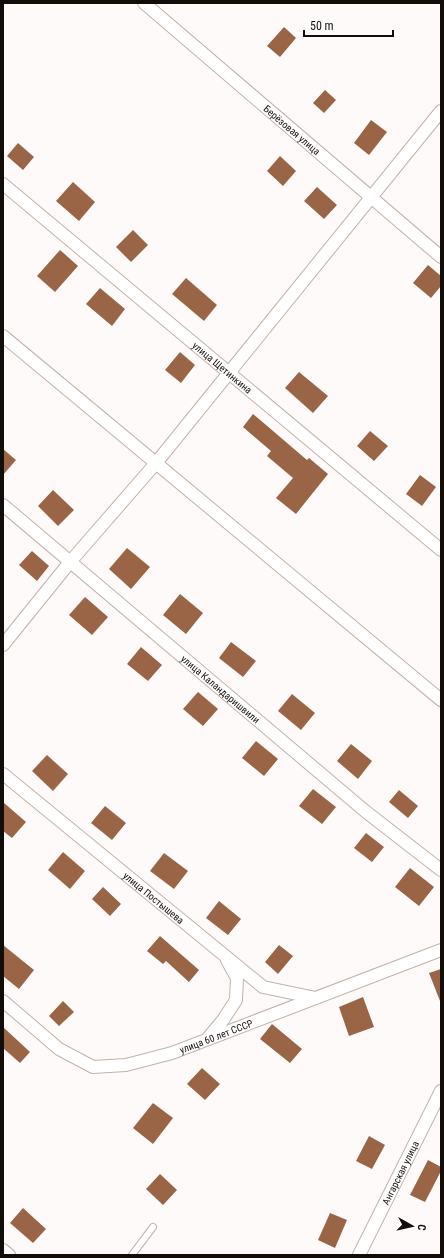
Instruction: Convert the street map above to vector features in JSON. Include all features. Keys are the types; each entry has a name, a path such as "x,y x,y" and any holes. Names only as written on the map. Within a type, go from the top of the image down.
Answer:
{"street":[{"name":"Берёзовая улица","path":"144,3 441,256"},
{"path":"3,645 70,562 156,463 441,111"},
{"name":"улица Щетинкина","path":"3,184 441,550"},
{"path":"3,336 441,700"},
{"name":"улица Каландаришвили","path":"3,504 365,811 441,870"},
{"name":"улица Постышева","path":"3,774 263,987 316,998"},
{"name":"улица 60 лет СССР","path":"3,1001 59,1049 93,1067 126,1065 172,1053 441,950"},
{"path":"207,1039 223,1020 236,1000 237,978 225,956"},
{"name":"Ангарская улица","path":"358,1255 441,1091"},
{"path":"3,1250 9,1255"}],"lane":[{"path":"132,1255 154,1227"}],"building":[{"path":"284,27 296,38 280,57 267,46"},
{"path":"325,90 336,100 324,113 313,103"},
{"path":"371,120 387,132 369,155 354,143"},
{"path":"18,143 34,157 23,170 7,156"},
{"path":"280,156 296,171 283,186 267,171"},
{"path":"73,182 95,202 79,221 56,201"},
{"path":"317,187 337,205 324,219 304,201"},
{"path":"133,230 148,245 131,262 116,247"},
{"path":"60,250 78,266 55,292 37,276"},
{"path":"428,265 441,276 441,286 431,298 413,283"},
{"path":"186,278 217,305 204,321 172,294"},
{"path":"100,288 125,309 112,326 86,304"},
{"path":"180,352 195,365 181,383 165,370"},
{"path":"299,372 328,396 313,413 285,388"},
{"path":"253,414 307,460 309,458 328,474 296,514 276,498 293,478 267,456 271,451 243,427"},
{"path":"370,431 388,446 374,461 357,446"},
{"path":"3,449 16,460 3,475"},
{"path":"420,475 436,487 422,506 406,494"},
{"path":"53,490 74,510 58,526 38,506"},
{"path":"127,548 150,567 131,589 109,569"},
{"path":"32,551 49,566 37,581 19,565"},
{"path":"180,594 203,613 186,634 163,615"},
{"path":"85,597 108,617 92,635 69,615"},
{"path":"231,642 256,661 243,677 219,658"},
{"path":"141,647 162,665 148,681 127,664"},
{"path":"198,692 218,709 203,726 183,709"},
{"path":"292,694 315,713 301,730 278,711"},
{"path":"256,741 278,759 264,776 242,758"},
{"path":"351,744 372,761 358,779 337,761"},
{"path":"47,755 68,774 53,791 32,771"},
{"path":"313,789 336,807 322,824 299,806"},
{"path":"399,790 418,806 408,818 389,802"},
{"path":"3,802 26,822 12,838 3,831"},
{"path":"105,806 126,823 112,840 91,823"},
{"path":"366,833 384,847 372,862 354,848"},
{"path":"63,852 85,871 70,889 48,870"},
{"path":"164,853 188,871 174,889 150,871"},
{"path":"410,868 434,887 419,906 395,887"},
{"path":"103,887 121,904 110,916 92,899"},
{"path":"219,901 241,919 228,935 206,918"},
{"path":"160,936 199,970 189,982 166,961 163,964 147,951"},
{"path":"3,945 34,970 19,989 3,976"},
{"path":"279,945 293,956 278,974 265,962"},
{"path":"441,969 441,1001 440,1001 429,973"},
{"path":"363,997 374,1027 349,1036 339,1007"},
{"path":"63,1001 74,1012 59,1026 49,1016"},
{"path":"272,1024 302,1049 290,1063 260,1039"},
{"path":"3,1027 30,1052 20,1063 3,1048"},
{"path":"202,1068 220,1084 205,1100 187,1084"},
{"path":"153,1103 173,1118 153,1144 133,1128"},
{"path":"369,1136 385,1145 372,1169 356,1161"},
{"path":"428,1160 441,1167 441,1171 425,1202 410,1195"},
{"path":"160,1174 177,1190 163,1205 146,1189"},
{"path":"23,1208 46,1229 33,1243 10,1223"},
{"path":"330,1213 347,1220 335,1248 318,1240"}]}
